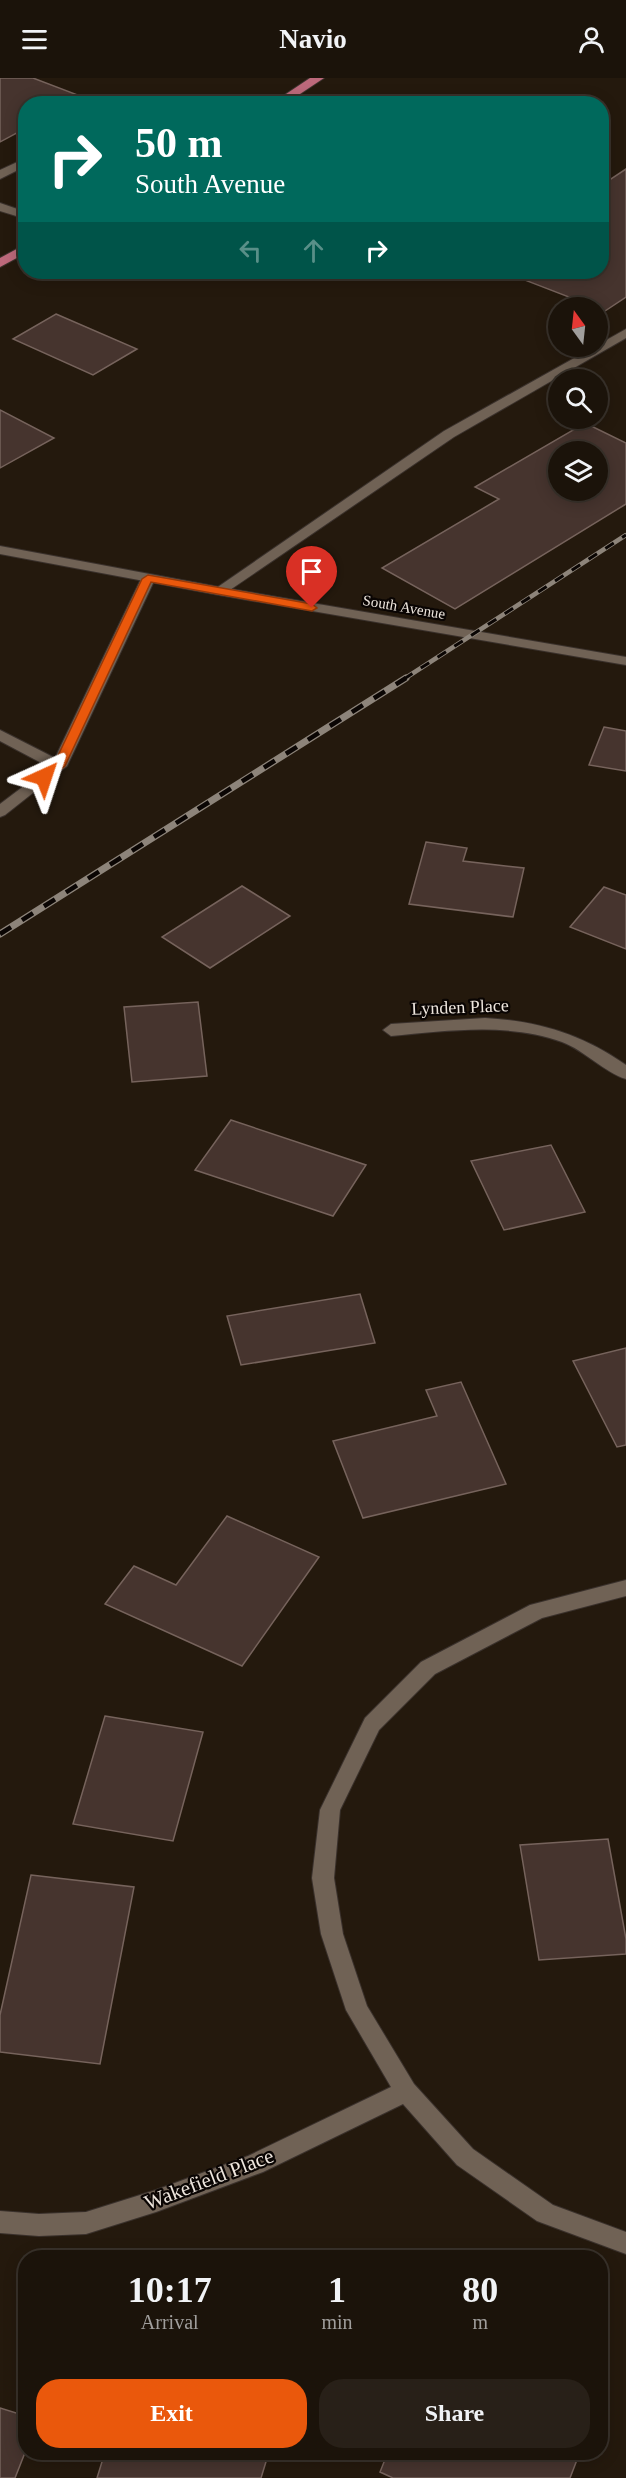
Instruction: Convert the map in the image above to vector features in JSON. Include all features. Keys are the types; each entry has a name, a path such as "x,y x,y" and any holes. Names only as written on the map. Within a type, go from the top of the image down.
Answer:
{"main road":[{"path":"289,96 318,78"},
{"path":"0,263 18,253"}],"street":[{"path":"0,175 18,166"},
{"path":"0,207 18,213"},
{"path":"219,591 450,434 626,333"},
{"name":"South Avenue","path":"0,550 148,579 626,661"},
{"path":"0,812 59,766 148,579"},
{"path":"0,735 59,766"},
{"name":"Lynden Place","path":"391,1030 489,1022 531,1026 555,1033 584,1046 626,1073"},
{"path":"626,1588 537,1611 428,1668 372,1724 330,1810 322,1878 332,1934 357,2010 406,2091 465,2157 545,2213 626,2243"},
{"name":"Wakefield Place","path":"0,2222 39,2225 86,2223 156,2201 255,2164 406,2091"}],"building":[{"path":"0,78 33,78 80,96 18,96 18,132 0,142"},
{"path":"626,169 626,297 608,309 608,297 569,297 522,279 609,279 609,180"},
{"path":"56,314 137,349 93,375 13,339"},
{"path":"0,410 54,438 0,468"},
{"path":"575,429 597,429 626,443 626,504 455,609 382,568 499,499 475,487 548,445 548,501 608,501 608,441 554,441"},
{"path":"604,727 626,731 626,771 589,765"},
{"path":"426,842 467,848 463,861 524,868 513,917 409,904"},
{"path":"242,886 290,916 210,968 162,937"},
{"path":"604,887 626,895 626,949 570,927"},
{"path":"198,1002 207,1076 132,1082 124,1007"},
{"path":"231,1120 366,1165 333,1216 195,1170"},
{"path":"551,1145 585,1212 504,1230 471,1161"},
{"path":"360,1294 375,1343 241,1365 227,1316"},
{"path":"626,1348 626,1445 617,1447 573,1361"},
{"path":"461,1382 506,1484 363,1518 333,1441 437,1416 426,1390"},
{"path":"227,1516 319,1557 242,1666 105,1604 134,1566 176,1585"},
{"path":"105,1716 203,1732 173,1841 73,1824"},
{"path":"608,1839 626,1939 626,1954 539,1960 520,1845"},
{"path":"31,1875 134,1887 100,2064 0,2052 0,2015"},
{"path":"0,2408 18,2414 18,2460 22,2460 15,2478 0,2478"},
{"path":"103,2460 267,2460 261,2478 97,2478"},
{"path":"385,2460 577,2460 570,2478 393,2478 380,2472"}],"railway":[{"path":"404,679 626,535"},
{"path":"0,934 406,678"}],"route":[{"path":"44,777 59,766 148,579 312,608"}]}
